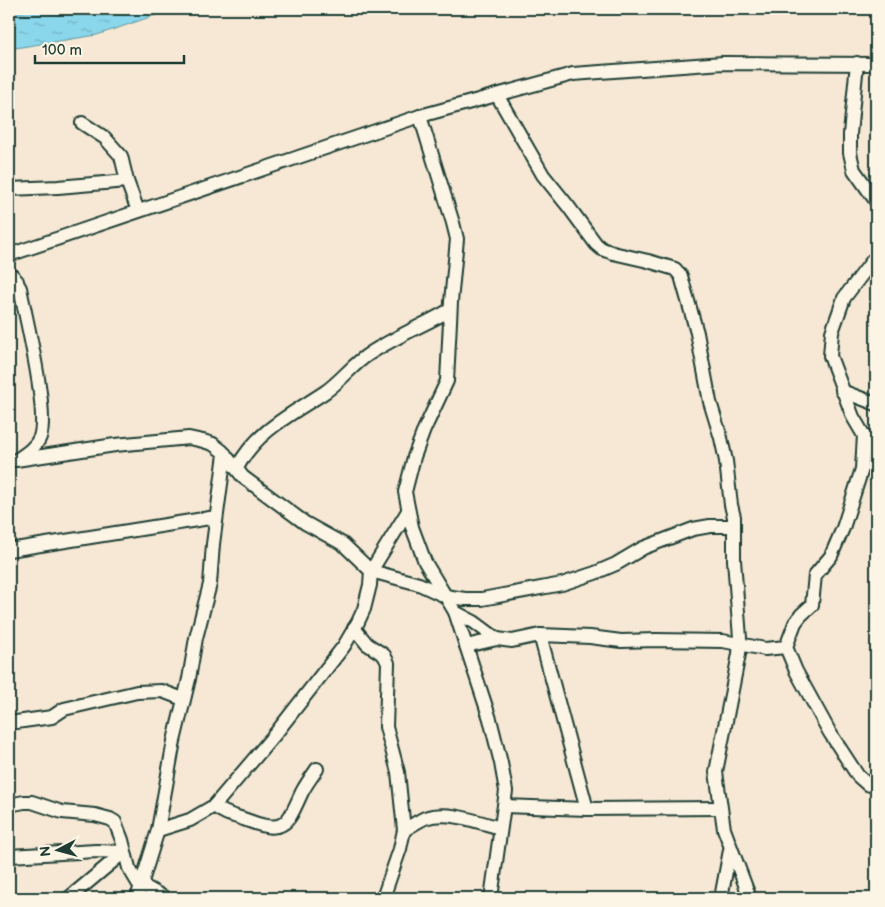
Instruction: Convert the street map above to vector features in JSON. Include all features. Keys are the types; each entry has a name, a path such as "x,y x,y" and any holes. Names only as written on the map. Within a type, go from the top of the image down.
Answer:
{"street":[{"path":"9,255 420,116 573,74 723,63 876,64"},
{"path":"857,63 850,153 854,170 876,201"},
{"path":"497,95 543,175 596,244 602,249 613,253 648,260 675,269 681,276 697,333 710,402 726,461 734,526 734,560 740,645 716,772 724,829 750,898"},
{"path":"420,116 457,239 450,310 448,381 424,430 408,475 405,492 408,511 425,562 455,612 490,720 502,764 506,791 491,898"},
{"path":"82,123 105,138 121,156 127,181 138,211"},
{"path":"9,189 127,181"},
{"path":"876,258 844,298 832,332 830,356 853,417 876,456"},
{"path":"12,282 20,288 41,402 42,429 36,445 12,461"},
{"path":"237,468 242,457 265,433 283,418 326,391 368,354 450,310"},
{"path":"842,391 876,404"},
{"path":"864,435 862,469 843,528 831,556 815,575 812,605 795,622 786,648 796,672 830,733 858,776 867,784 876,788"},
{"path":"12,461 116,444 189,438 213,444 225,454 243,477 287,510 343,544 371,570 420,584 445,596 465,599 482,599 562,584 595,573 616,564 643,548 692,529 710,526 734,526"},
{"path":"137,898 158,830 183,699 210,584 216,517 225,454"},
{"path":"158,830 190,820 214,806 276,733 344,646 364,610 370,585 371,570 408,511"},
{"path":"9,550 216,517"},
{"path":"455,612 474,622 497,639"},
{"path":"354,628 367,644 384,655 388,663 386,727 398,772 404,830 383,898"},
{"path":"466,646 497,639 512,641 540,635 590,637 621,642 656,640 723,642 765,649 786,648"},
{"path":"540,635 587,809"},
{"path":"9,723 52,717 64,709 136,692 162,691 183,699"},
{"path":"214,806 224,814 261,825 276,827 287,822 317,769"},
{"path":"9,805 32,802 62,812 95,815 110,819 115,822 129,868 138,883 164,898"},
{"path":"504,806 587,809 720,808"},
{"path":"401,811 425,818"},
{"path":"404,830 425,818 438,815 463,818 500,828"},
{"path":"721,898 730,848"},
{"path":"9,856 96,851 124,852"},
{"path":"69,898 124,852"}],"water":[{"path":"9,9 174,9 97,35 9,49"}]}
